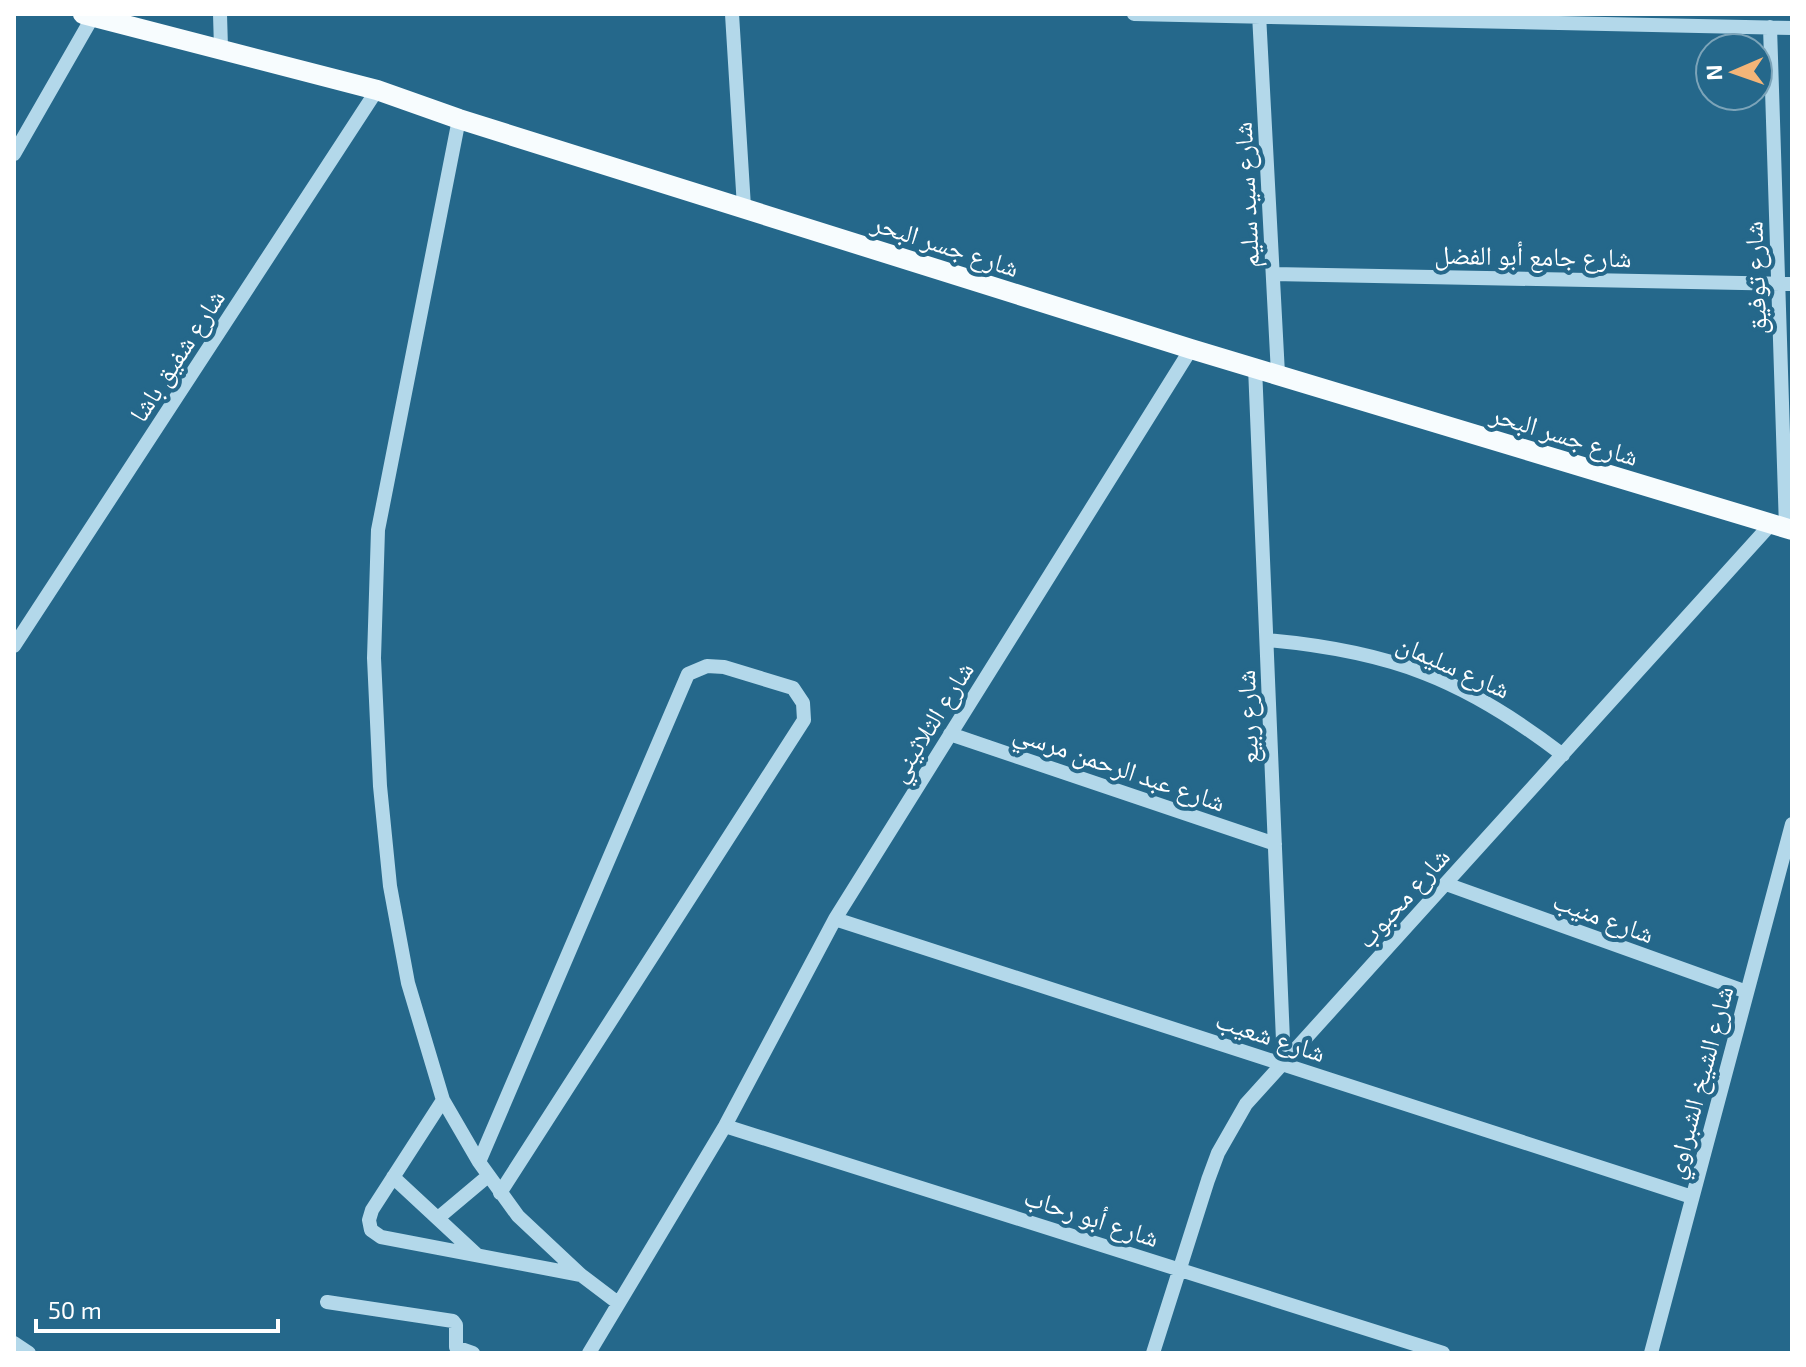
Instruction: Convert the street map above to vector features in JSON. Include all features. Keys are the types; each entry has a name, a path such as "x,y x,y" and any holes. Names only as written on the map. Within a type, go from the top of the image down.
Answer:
{"main road":[{"name":"شارع جسر البحر","path":"88,16 377,90 459,119 1191,349 1783,527"}],"street":[{"path":"220,14 221,48"},
{"path":"732,14 744,207"},
{"path":"1134,14 1792,28"},
{"name":"شارع سيد سليم","path":"1259,15 1278,374"},
{"path":"14,154 88,16"},
{"name":"شارع توفيق","path":"1770,27 1785,284 1783,527"},
{"name":"شارع شفيق باشا","path":"14,646 377,90"},
{"path":"459,119 378,530 374,658 380,786 390,886 408,983 443,1100 488,1176 518,1216 581,1275 618,1303"},
{"name":"شارع جامع أبو الفضل","path":"1273,274 1785,284"},
{"name":"شارع الثلاثيني","path":"589,1353 725,1126 835,919 1191,349"},
{"name":"شارع ربيع","path":"1255,367 1284,1065"},
{"name":"شارع محبوب","path":"1153,1353 1208,1180 1224,1140 1246,1104 1563,755 1783,527"},
{"name":"شارع سليمان","path":"1267,640 1320,645 1373,655 1424,672 1486,701 1563,755"},
{"path":"479,1162 688,674 707,666 724,667 793,688 803,703 804,720 500,1193"},
{"name":"شارع عبد الرحمن مرسي","path":"950,734 1275,844"},
{"name":"شارع الشيخ الشبراوي","path":"1651,1353 1792,824"},
{"name":"شارع منيب","path":"1446,884 1747,992"},
{"name":"شارع شعيب","path":"835,919 1692,1197"},
{"path":"443,1100 372,1210 369,1220 371,1230 381,1237 581,1275"},
{"name":"شارع أبو رحاب","path":"725,1126 1443,1353"},
{"path":"438,1218 488,1176"},
{"path":"393,1177 477,1255"},
{"path":"327,1302 453,1321 456,1325 456,1347 473,1353"},
{"path":"14,1343 29,1353"}]}
